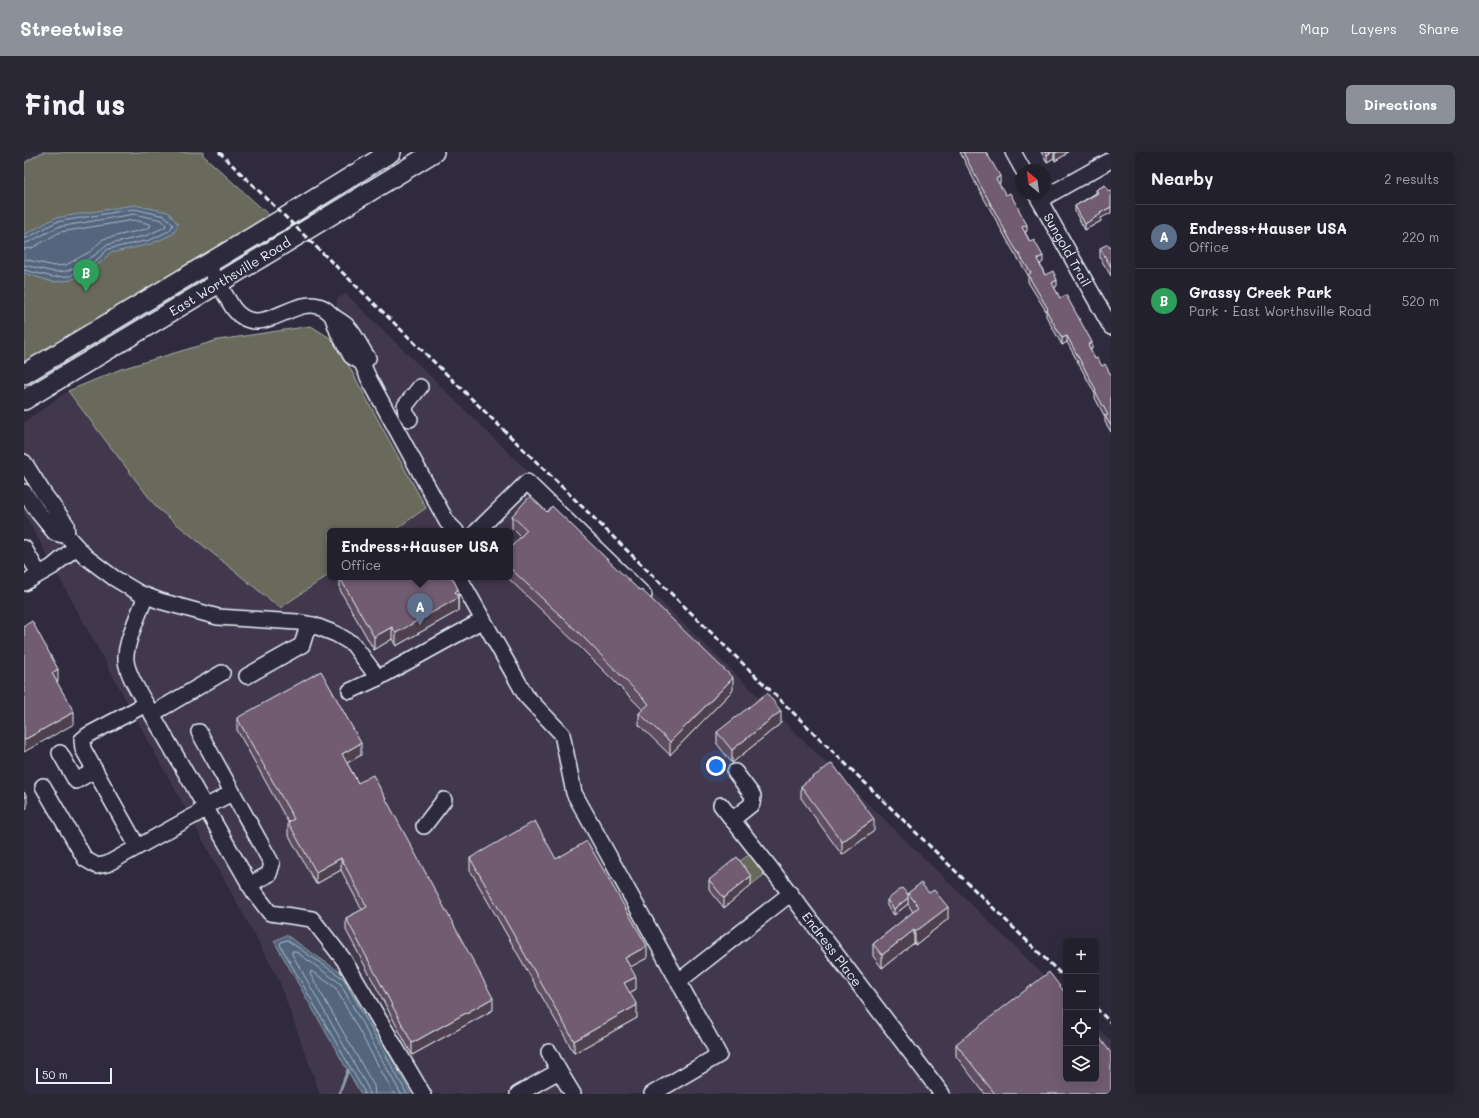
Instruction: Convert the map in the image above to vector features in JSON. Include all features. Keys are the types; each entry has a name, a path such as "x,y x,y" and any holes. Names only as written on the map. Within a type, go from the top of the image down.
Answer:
{"main road":[{"name":"East Worthsville Road","path":"24,374 391,152"},
{"name":"East Worthsville Road","path":"24,400 303,233 434,152"}],"street":[{"path":"1013,152 1020,164"},
{"path":"1051,190 1111,160"},
{"name":"Sungold Trail","path":"1040,200 1110,322"},
{"path":"207,264 238,314 246,319 254,321 267,319 309,305 318,305 326,309 332,315 338,332 351,356 365,361 369,379 447,522 453,528"},
{"path":"410,418 406,414 405,406 420,387"},
{"path":"24,462 40,489 66,524 71,542"},
{"path":"481,528 527,482 644,595"},
{"path":"24,492 55,533 71,542 86,557 114,578 139,593 188,610 218,617 297,622 313,625 336,634 353,644 378,678"},
{"path":"24,583 52,567 71,542"},
{"path":"24,548 39,574"},
{"path":"460,580 526,696 562,734 574,793 719,1055 652,1094"},
{"path":"146,596 127,648 126,661 137,689 249,885 270,914 312,919 344,960 423,1094"},
{"path":"350,691 378,678 483,620"},
{"path":"247,676 302,646 306,632 313,625"},
{"path":"137,846 83,749 82,740 88,735 149,709 222,673"},
{"path":"199,732 272,864 268,874 249,885"},
{"path":"60,753 76,781 95,770"},
{"path":"732,820 752,804 753,796 735,772"},
{"path":"43,786 85,859 96,866 107,864 232,793"},
{"path":"424,826 444,800"},
{"name":"Endress Place","path":"721,805 942,1094"},
{"path":"678,981 790,894"},
{"path":"549,1052 573,1094"},
{"path":"518,1094 559,1071"}],"shaded area":[{"path":"346,294 1063,994 1063,1082 1099,1082 1099,1029 1111,1041 1111,1094 320,1094 278,978 24,513 24,422 68,391 157,508 280,608 327,576 327,580 513,580 513,528 397,528 426,508 335,341 337,299"}],"green space":[{"path":"42,152 203,152 203,155 271,217 24,366 24,163"},
{"path":"311,326 335,341 426,508 397,528 327,528 327,576 280,608 157,508 68,391 121,369 218,340"},
{"path":"751,855 764,875 751,885 735,865 747,856"}],"water":[{"path":"134,205 168,212 178,224 173,234 151,244 110,253 100,263 71,280 53,282 24,273 24,235 55,218"},
{"path":"286,935 347,977 411,1094 361,1094 274,941"}],"building":[{"path":"963,152 986,152 1000,176 996,179 1006,195 1010,193 1027,225 1022,227 1030,242 1034,240 1043,256 1037,259 1045,275 1053,271 1057,280 1052,283 1060,298 1066,295 1092,342 1088,345 1095,359 1097,358 1102,366 1105,364 1111,375 1111,426 1105,416 1108,415 1095,391 1096,390 1067,336 1062,338 1046,310 1048,309 1028,275 1031,273 1012,243"},
{"path":"1045,152 1052,152 1047,155"},
{"path":"1105,185 1109,192 1111,190 1111,207 1085,224 1075,206 1098,193 1096,190"},
{"path":"1108,244 1111,248 1111,267 1100,248"},
{"path":"530,496 547,512 552,506 733,678 670,742 639,713 649,704 580,634 513,571 513,545 527,530 512,516"},
{"path":"341,580 454,580 458,589 455,592 458,598 396,633 392,627 374,637"},
{"path":"32,621 58,669 52,673 74,712 24,740 24,626"},
{"path":"321,671 361,743 342,754 358,783 373,775 493,998 412,1043 346,918 367,907 341,858 316,872 288,822 294,819 237,718"},
{"path":"767,693 781,711 732,750 717,732"},
{"path":"832,763 874,819 842,842 801,786"},
{"path":"535,821 556,859 587,841 647,946 625,958 636,977 624,983 637,1005 574,1041 470,858"},
{"path":"737,857 751,876 724,898 709,880"},
{"path":"921,883 929,893 934,890 948,907 915,932 914,930 882,955 873,944 919,907 908,893"},
{"path":"902,888 908,895 908,898 894,909 887,900"},
{"path":"1049,972 1063,990 1063,1082 1099,1082 1099,1037 1111,1053 1111,1094 995,1094 956,1044"}],"waterway":[{"path":"339,1094 348,1070"}],"railway":[{"path":"219,152 1063,976"},
{"path":"1098,1010 1111,1023"}],"place":[{"name":"Grassy Creek Park","path":"86,292"},
{"name":"Endress+Hauser USA","path":"420,626"}]}
